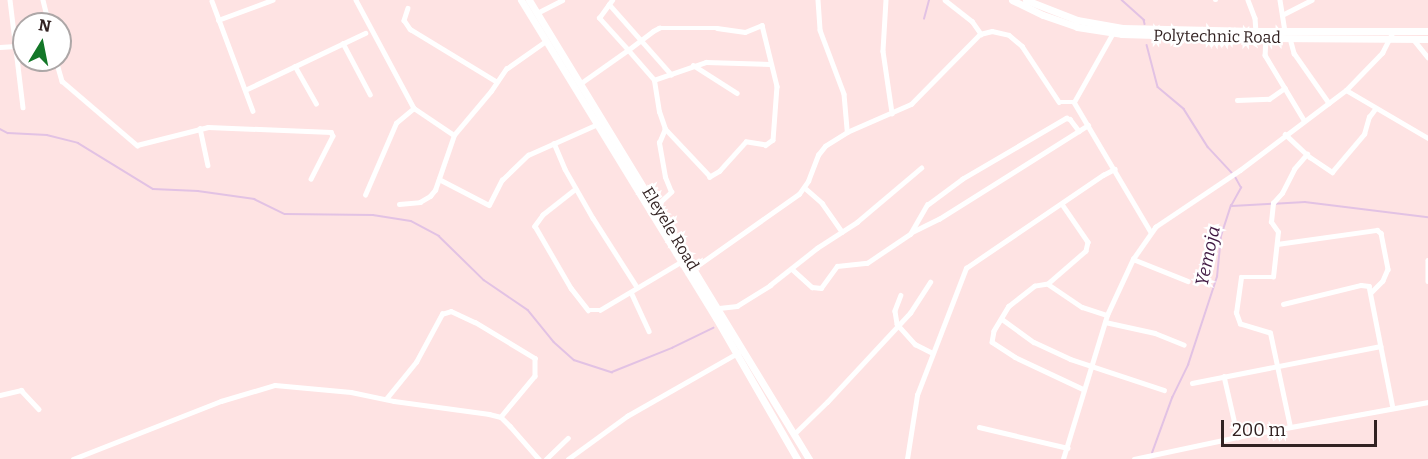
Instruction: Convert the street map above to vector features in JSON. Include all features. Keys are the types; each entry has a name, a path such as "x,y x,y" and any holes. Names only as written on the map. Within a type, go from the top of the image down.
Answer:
{"main road":[{"name":"Eleyele Road","path":"521,0 681,262 739,342 809,459"},
{"name":"Eleyele Road","path":"529,0 694,268 719,313 734,350 797,459"},
{"name":"Polytechnic Road","path":"1012,0 1052,18 1089,30 1285,31 1391,34 1414,40 1428,39"},
{"name":"Polytechnic Road","path":"1026,0 1070,17 1114,30 1266,38 1428,31"}],"street":[{"path":"10,0 12,18"},
{"path":"218,20 272,0"},
{"path":"356,0 414,108 453,135"},
{"path":"537,13 562,0"},
{"path":"818,0 820,30 844,94 847,132"},
{"path":"886,0 883,51 892,113"},
{"path":"945,0 972,21 981,34"},
{"path":"1248,0 1255,18 1256,31"},
{"path":"1280,0 1285,31"},
{"path":"1282,15 1311,0"},
{"path":"212,1 253,111"},
{"path":"581,84 628,50 641,40 659,28 717,28 741,32 762,25 777,86 771,143 746,142 712,178 665,129 659,112 654,80 628,50 599,18 610,2 641,40 671,74"},
{"path":"408,8 405,20 410,29 496,81"},
{"path":"1074,102 1114,30"},
{"path":"694,268 776,213 804,188 821,150 847,132 911,104 981,34 992,31 1009,35 1032,59 1059,102 1074,102"},
{"path":"245,90 365,33"},
{"path":"1063,459 1068,448 1089,367 1107,315 1133,259 1151,232 1179,208 1240,170 1346,90 1382,53 1391,34"},
{"path":"1266,38 1265,55 1304,120"},
{"path":"1290,38 1294,52 1329,103"},
{"path":"1414,40 1428,57"},
{"path":"399,204 425,200 435,190 453,135 491,92 496,81 506,69 546,41"},
{"path":"343,43 370,94"},
{"path":"654,80 692,65 727,61 770,64"},
{"path":"692,65 737,93"},
{"path":"296,66 316,103"},
{"path":"18,72 23,107"},
{"path":"59,72 62,81 137,145 200,128 233,126 331,132 333,136 311,179"},
{"path":"1237,100 1269,99 1285,88"},
{"path":"1346,90 1428,138"},
{"path":"1074,102 1151,232"},
{"path":"365,195 396,123 414,108"},
{"path":"1285,134 1332,172 1364,134 1369,117 1375,109"},
{"path":"912,232 915,221 927,205 962,179 1066,118 1070,119 1079,131"},
{"path":"439,179 489,205 502,180 517,163 554,143 598,124"},
{"path":"792,269 812,287 821,288 837,266 867,262 1088,124"},
{"path":"200,128 208,165"},
{"path":"656,206 671,192 665,177 659,143 665,129"},
{"path":"554,143 576,189 637,287"},
{"path":"1290,427 1269,333 1240,324 1236,313 1241,277 1273,277 1278,232 1271,222 1273,205 1307,154"},
{"path":"719,313 737,306 792,269 921,168"},
{"path":"907,459 913,408 966,268 1115,169"},
{"path":"804,188 822,203 842,232"},
{"path":"576,189 536,223 536,230 588,310 600,310 681,262"},
{"path":"1062,204 1088,246 1079,259 1048,284 1035,286 1019,296 1009,306 994,331 992,342 1015,357 1083,390"},
{"path":"1277,244 1377,230 1381,233 1388,269 1383,281 1372,292"},
{"path":"1133,259 1188,281"},
{"path":"1428,260 1428,281"},
{"path":"794,434 827,402 920,301 930,282"},
{"path":"1048,284 1082,307 1107,315"},
{"path":"1283,304 1366,284 1372,292 1393,408"},
{"path":"631,292 649,331"},
{"path":"901,295 895,311 897,324 915,344 933,353"},
{"path":"386,399 416,362 442,314 451,311 476,322 535,358 536,373 532,381 501,417"},
{"path":"1002,319 1034,342 1089,367 1164,390"},
{"path":"1105,322 1155,333 1184,345"},
{"path":"1192,382 1380,346"},
{"path":"568,459 627,416 734,350 743,350"},
{"path":"1224,376 1238,437"},
{"path":"73,459 221,401 275,384 351,392 501,417 539,459"},
{"path":"0,395 21,390 39,409"},
{"path":"1136,459 1238,437 1428,402"},
{"path":"979,427 1068,448"},
{"path":"546,459 568,438"}],"waterway":[{"path":"924,19 929,0"},
{"name":"Yemoja","path":"1122,0 1144,20 1145,24"},
{"name":"Yemoja","path":"1147,45 1158,87 1184,109 1208,147 1232,173"},
{"path":"0,129 8,133 47,135 78,143 153,189 198,191 254,199 285,214 373,215 411,221 439,236 484,280 528,310 554,342 574,360 612,372 672,348 713,328"},
{"name":"Yemoja","path":"1152,453 1172,398 1188,365 1217,277 1221,236 1231,206 1241,188 1235,177"},
{"path":"1232,206 1305,202 1428,217"}]}
